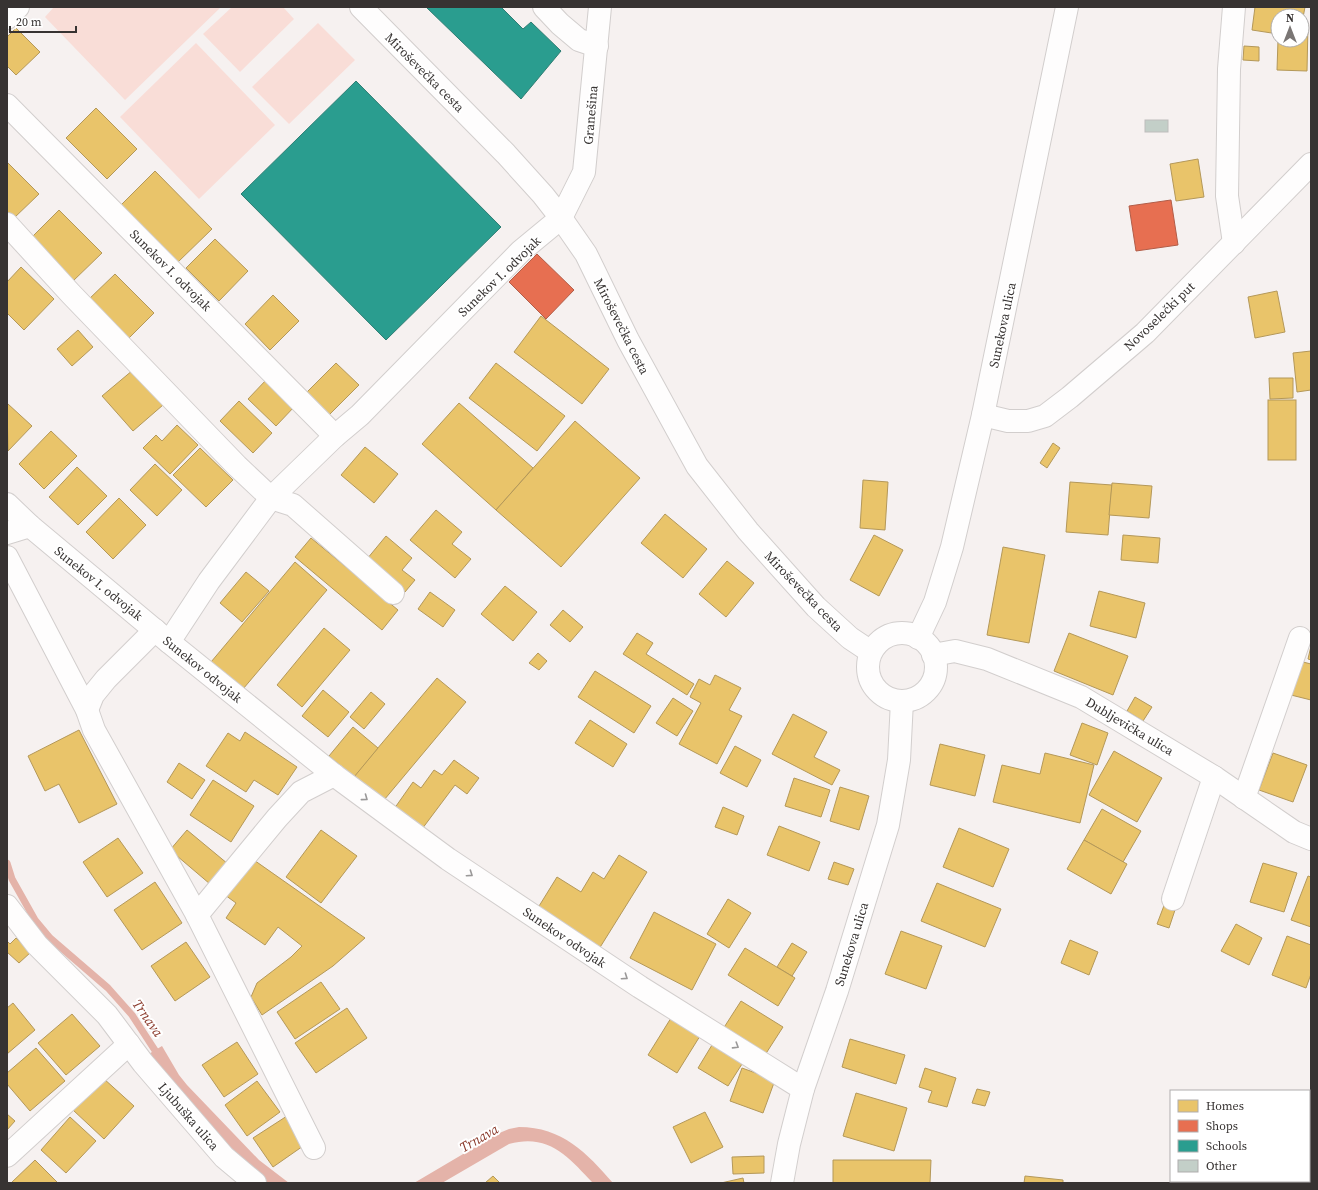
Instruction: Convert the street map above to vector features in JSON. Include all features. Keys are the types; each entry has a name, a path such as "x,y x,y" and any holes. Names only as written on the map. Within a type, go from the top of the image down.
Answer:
{"street":[{"path":"7,18 18,7"},
{"name":"Miroševečka cesta","path":"361,7 506,154 562,218 586,254 628,340 697,466 748,531 816,607 850,638 871,652"},
{"path":"544,7 578,40 597,46"},
{"name":"Granešina","path":"562,218 584,172 600,7"},
{"name":"Sunekova ulica","path":"918,638 935,602 952,546 983,415 1067,7"},
{"path":"1234,7 1229,69 1227,196 1234,243"},
{"name":"Sunekov I. odvojak","path":"7,105 335,436"},
{"name":"Novoselečki put","path":"983,415 1008,421 1028,421 1045,416 1070,397 1144,333 1311,164"},
{"name":"Sunekov I. odvojak","path":"7,504 30,526 162,636 209,581 271,498 335,436 360,415 521,251 562,218"},
{"path":"7,224 76,299 236,466 271,498 293,505 393,593"},
{"path":"7,533 30,526"},
{"path":"7,557 87,710 94,730 102,746 197,915 314,1148"},
{"path":"897,633 908,634 918,638 928,645 936,665 935,676 930,686 923,694 913,699 902,701 891,699 880,694 873,685 868,674 868,663 871,652 878,643 897,633"},
{"name":"Sunekov odvojak","path":"87,710 93,695 106,679 162,636 334,775 448,859 640,987 802,1089"},
{"path":"1244,798 1300,638"},
{"name":"Dubljevička ulica","path":"933,655 955,651 987,659 1081,697 1214,777 1294,832 1311,839"},
{"name":"Sunekova ulica","path":"782,1183 789,1144 802,1089 837,991 888,825 898,760 902,701"},
{"path":"197,915 277,818 301,792 334,775"},
{"path":"1173,899 1214,777"},
{"name":"Ljubuška ulica","path":"7,906 37,945 107,1015 143,1063 224,1157 255,1183"},
{"path":"7,1156 129,1044"}],"shaded area":[{"path":"54,7 221,7 125,100 45,17"},
{"path":"232,7 283,7 294,19 240,72 203,34"},
{"path":"318,23 355,60 289,124 252,87"},
{"path":"196,43 275,125 199,199 120,117"},
{"path":"162,1046 179,1075 187,1085 259,1160 289,1183 264,1183 242,1164 147,1055"},
{"path":"519,1127 534,1128 561,1137 583,1152 613,1183 593,1183 575,1164 557,1150 547,1145 523,1141 509,1144 442,1183 414,1183 497,1134"}],"building: Homes":[{"path":"1255,7 1305,7 1270,8 1270,33 1252,30"},
{"path":"16,28 40,52 16,75 7,66 7,37"},
{"path":"1244,46 1259,47 1259,61 1243,60"},
{"path":"1278,48 1307,48 1307,71 1277,70"},
{"path":"96,108 137,149 107,179 66,138"},
{"path":"1198,159 1204,197 1176,201 1170,164"},
{"path":"7,162 39,194 13,219 7,213"},
{"path":"155,171 212,229 177,263 120,206"},
{"path":"59,210 102,253 72,282 29,240"},
{"path":"215,239 248,271 219,301 186,268"},
{"path":"21,267 54,299 24,330 7,313 7,282"},
{"path":"115,274 154,313 128,339 88,300"},
{"path":"1277,291 1285,332 1255,338 1248,297"},
{"path":"273,295 299,321 270,350 245,324"},
{"path":"541,316 609,369 582,404 514,352"},
{"path":"78,330 93,347 72,366 57,349"},
{"path":"1311,351 1311,390 1297,392 1293,353"},
{"path":"336,363 359,385 329,415 306,393"},
{"path":"496,363 565,416 537,451 469,398"},
{"path":"133,370 163,405 133,431 102,396"},
{"path":"1269,378 1293,378 1293,398 1270,399"},
{"path":"267,379 295,406 276,426 248,399"},
{"path":"1268,400 1296,400 1296,460 1268,460"},
{"path":"239,401 272,433 253,453 220,421"},
{"path":"459,403 533,468 496,510 422,444"},
{"path":"7,404 32,426 8,451"},
{"path":"575,421 640,478 561,567 496,510"},
{"path":"177,425 198,445 170,474 143,448 156,435 162,441"},
{"path":"51,431 77,456 44,489 19,464"},
{"path":"1053,443 1060,448 1047,468 1040,463"},
{"path":"365,447 398,474 374,503 341,475"},
{"path":"200,448 233,480 206,507 173,475"},
{"path":"155,464 182,490 157,516 130,490"},
{"path":"77,467 107,496 78,525 49,497"},
{"path":"863,480 888,482 885,530 860,528"},
{"path":"1070,482 1112,485 1108,535 1066,532"},
{"path":"1112,483 1152,486 1149,518 1109,515"},
{"path":"119,498 146,525 113,559 86,532"},
{"path":"436,510 462,532 452,544 471,559 455,578 410,540"},
{"path":"665,514 707,549 683,578 641,543"},
{"path":"874,535 903,550 879,596 850,580"},
{"path":"1123,535 1160,538 1158,563 1121,560"},
{"path":"386,536 412,558 402,570 415,580 405,592 367,559"},
{"path":"311,538 398,610 382,630 295,557"},
{"path":"1003,547 1045,555 1029,643 987,635"},
{"path":"727,561 754,583 726,617 699,594"},
{"path":"295,562 327,590 243,689 211,662"},
{"path":"246,572 269,591 242,622 220,603"},
{"path":"505,586 537,612 513,641 481,614"},
{"path":"1099,591 1145,603 1136,638 1090,626"},
{"path":"430,592 455,610 443,627 418,609"},
{"path":"563,610 583,627 570,642 550,625"},
{"path":"324,628 350,650 302,707 277,685"},
{"path":"637,633 653,643 646,654 694,684 687,695 623,654"},
{"path":"1069,633 1128,656 1113,695 1054,671"},
{"path":"1311,646 1311,660 1308,659"},
{"path":"538,653 547,661 539,670 529,663"},
{"path":"1299,661 1311,664 1311,700 1291,695"},
{"path":"595,671 651,706 634,733 578,697"},
{"path":"715,675 741,688 729,710 742,716 717,764 679,744 701,703 690,697 699,679 710,685"},
{"path":"437,678 466,702 379,806 350,781"},
{"path":"323,690 349,712 328,737 302,716"},
{"path":"371,692 385,704 364,729 350,717"},
{"path":"1135,697 1152,707 1143,721 1127,711"},
{"path":"673,698 693,711 677,736 656,723"},
{"path":"793,714 827,732 814,757 840,770 832,785 772,754"},
{"path":"590,720 627,744 613,767 575,743"},
{"path":"1082,723 1108,733 1097,765 1070,755"},
{"path":"353,727 378,748 354,777 329,756"},
{"path":"79,730 117,804 79,823 59,784 45,791 28,756"},
{"path":"245,732 297,767 278,795 254,780 246,792 206,766 228,733 240,741"},
{"path":"940,744 985,755 975,796 930,785"},
{"path":"735,746 761,760 747,787 720,773"},
{"path":"1114,751 1162,778 1137,822 1089,795"},
{"path":"1045,753 1094,765 1080,823 993,802 1002,765 1040,774"},
{"path":"1273,753 1307,765 1293,802 1259,790"},
{"path":"454,760 479,778 467,794 455,785 422,829 394,809 413,782 421,788 434,770 442,775"},
{"path":"179,763 205,780 192,799 167,782"},
{"path":"794,778 830,790 821,817 785,806"},
{"path":"213,780 254,806 231,842 190,815"},
{"path":"840,787 869,796 859,830 830,821"},
{"path":"723,807 744,816 737,835 715,827"},
{"path":"1102,809 1141,831 1123,862 1084,840"},
{"path":"779,826 820,842 809,871 767,855"},
{"path":"959,828 1009,849 993,887 943,867"},
{"path":"187,830 228,864 210,884 170,850"},
{"path":"321,830 357,856 321,903 286,877"},
{"path":"118,838 143,873 107,897 83,862"},
{"path":"1084,840 1127,864 1111,894 1067,869"},
{"path":"619,855 647,872 599,949 536,911 557,877 581,892 593,872 604,879"},
{"path":"251,858 365,938 333,966 262,1015 251,997 257,983 291,957 302,946 278,927 265,945 226,918 236,903 225,895"},
{"path":"834,862 854,869 848,885 828,879"},
{"path":"1263,863 1297,873 1284,912 1250,902"},
{"path":"1308,876 1311,877 1311,927 1291,920"},
{"path":"155,882 182,923 142,950 114,910"},
{"path":"937,883 1001,909 985,947 921,921"},
{"path":"728,899 751,913 729,948 707,934"},
{"path":"1165,903 1176,907 1169,928 1157,924"},
{"path":"654,912 716,944 692,990 630,958"},
{"path":"1236,924 1262,938 1249,965 1221,951"},
{"path":"901,931 942,946 926,989 885,974"},
{"path":"1287,936 1311,945 1311,974 1306,988 1272,975"},
{"path":"16,938 31,952 19,963 7,952 7,941 10,944"},
{"path":"1070,940 1098,952 1089,975 1061,963"},
{"path":"186,942 210,977 175,1001 151,966"},
{"path":"792,943 807,952 792,976 777,967"},
{"path":"745,948 795,978 778,1006 728,975"},
{"path":"321,982 340,1009 295,1039 277,1012"},
{"path":"741,1001 783,1027 765,1055 723,1029"},
{"path":"13,1003 35,1030 7,1054 7,1008"},
{"path":"347,1008 367,1038 316,1073 295,1043"},
{"path":"72,1014 100,1046 66,1075 38,1043"},
{"path":"671,1018 700,1036 677,1073 648,1055"},
{"path":"850,1039 905,1055 896,1084 842,1067"},
{"path":"237,1042 258,1074 224,1097 202,1065"},
{"path":"712,1045 742,1064 728,1086 698,1068"},
{"path":"36,1048 65,1081 30,1111 7,1084 7,1073"},
{"path":"742,1068 775,1080 763,1113 730,1101"},
{"path":"925,1068 956,1078 947,1107 928,1102 932,1091 919,1087"},
{"path":"103,1078 134,1106 104,1139 73,1110"},
{"path":"257,1081 280,1112 247,1136 225,1105"},
{"path":"977,1089 990,1092 985,1106 972,1103"},
{"path":"856,1093 907,1108 894,1151 843,1136"},
{"path":"705,1112 723,1147 691,1163 673,1127"},
{"path":"7,1114 15,1121 7,1130"},
{"path":"287,1116 306,1144 273,1167 253,1138"},
{"path":"70,1117 96,1141 66,1173 41,1150"},
{"path":"764,1156 764,1173 733,1174 732,1157"},
{"path":"35,1160 58,1183 11,1183"},
{"path":"833,1160 931,1160 930,1183 833,1183"},
{"path":"493,1176 500,1183 485,1183"},
{"path":"1025,1176 1063,1180 1063,1183 1024,1183"},
{"path":"743,1178 744,1183 721,1183"}],"building: Shops":[{"path":"1171,200 1178,245 1136,251 1129,206"},
{"path":"537,254 574,290 546,319 509,282"}],"building: Schools":[{"path":"426,7 501,7 523,29 531,22 561,51 521,99"},
{"path":"356,81 501,227 386,340 241,194"}],"building: Other":[{"path":"1145,120 1168,120 1168,132 1145,132"}],"waterway":[{"name":"Trnava","path":"7,863 12,879 35,920 50,938 108,988 132,1015 160,1058"}]}
